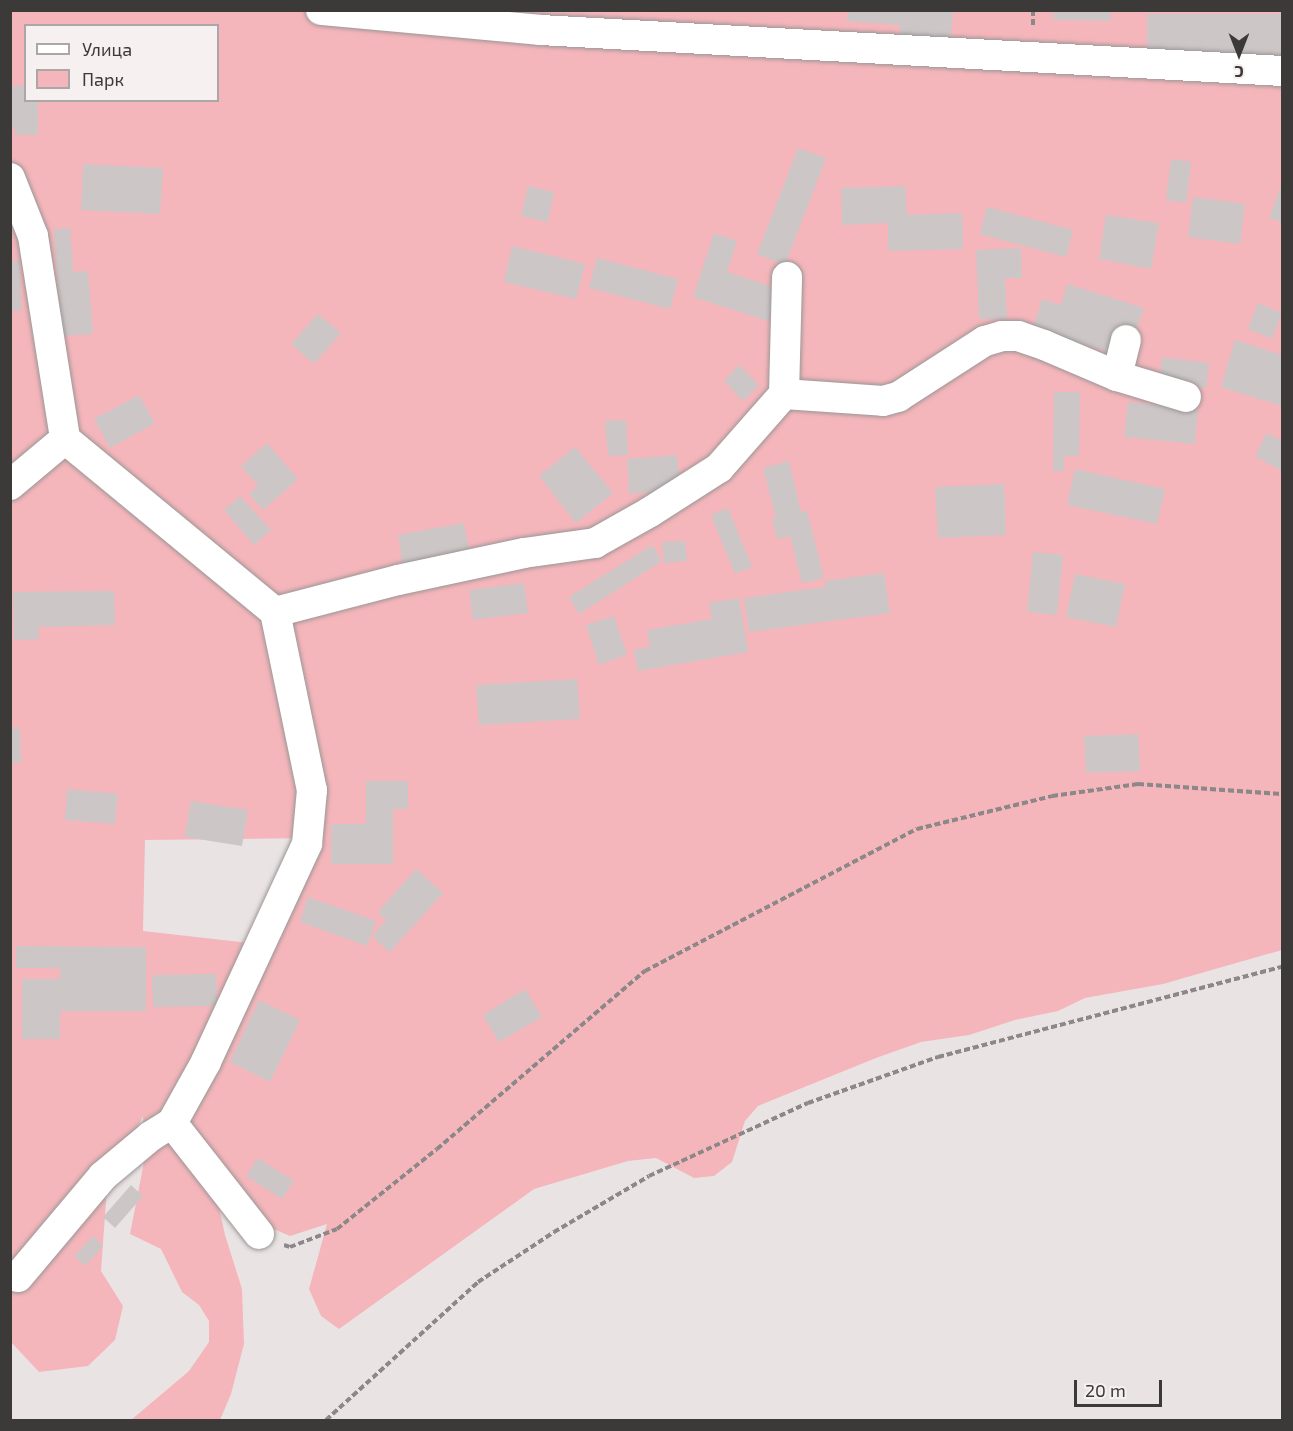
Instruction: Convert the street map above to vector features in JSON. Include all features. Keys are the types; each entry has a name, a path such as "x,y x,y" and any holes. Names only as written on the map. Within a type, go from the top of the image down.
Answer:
{"lane":[{"path":"321,10 540,30 1282,70"},
{"path":"10,178 33,236 65,439 275,612 312,790 307,844 206,1062 172,1123 151,1136 103,1176 18,1276"},
{"path":"275,612 398,580 524,554 595,543 650,512 719,468 784,394 787,277"},
{"path":"784,394 883,401 898,397 985,341 1002,336 1018,336 1117,376 1186,397"},
{"path":"1117,376 1126,340"},
{"path":"10,485 65,439"},
{"path":"172,1123 260,1234"}],"path":[{"path":"260,1234 290,1247 337,1229 437,1149 645,971 917,829 1052,796 1138,784 1282,794"},
{"path":"326,1420 478,1282 554,1232 649,1176 808,1103 938,1057 1282,967"}],"green space":[{"path":"11,11 1282,11 1282,950 1163,984 1085,998 1058,1011 1015,1020 969,1035 921,1042 876,1058 758,1106 745,1121 732,1162 714,1176 694,1178 656,1158 628,1161 534,1189 339,1329 321,1316 309,1289 327,1224 290,1236 255,1221 216,1193 225,1235 242,1289 244,1344 231,1394 220,1420 131,1420 189,1371 209,1342 209,1321 199,1305 182,1292 161,1249 130,1234 145,1157 143,1116 107,1187 101,1271 123,1306 115,1340 88,1366 39,1372 11,1342","holes":["315,838 266,945 143,931 145,840"]}],"building":[{"path":"848,10 953,10 951,40 900,36 900,25 847,21"},
{"path":"1053,10 1111,10 1111,21 1053,20"},
{"path":"1147,14 1282,14 1282,59 1147,59"},
{"path":"10,86 24,86 24,102 38,102 38,135 15,135 15,128 10,128"},
{"path":"798,148 826,158 785,265 757,254"},
{"path":"1171,159 1191,162 1186,203 1166,200"},
{"path":"83,164 163,168 160,214 81,210"},
{"path":"1282,183 1282,222 1269,218"},
{"path":"528,186 554,192 548,222 521,216"},
{"path":"905,186 907,215 962,213 963,249 888,251 888,223 842,225 841,188"},
{"path":"1193,197 1245,204 1240,244 1188,237"},
{"path":"987,207 1073,230 1066,257 980,234"},
{"path":"1106,215 1159,223 1151,269 1099,259"},
{"path":"70,228 73,272 88,271 93,334 61,336 54,229"},
{"path":"714,233 737,241 727,272 779,289 768,321 693,297"},
{"path":"512,246 585,264 576,299 504,282"},
{"path":"1021,248 1022,278 1005,278 1007,319 979,319 976,250"},
{"path":"597,258 678,279 670,309 589,288"},
{"path":"10,261 20,261 21,311 10,311"},
{"path":"1067,284 1144,308 1137,328 1127,325 1118,355 1033,329 1042,299 1061,305"},
{"path":"1258,303 1282,313 1272,339 1248,329"},
{"path":"318,314 341,333 314,364 291,344"},
{"path":"1235,340 1282,355 1282,406 1221,387"},
{"path":"1162,357 1209,363 1206,388 1159,383"},
{"path":"739,365 759,385 743,401 724,381"},
{"path":"1054,392 1080,392 1079,456 1064,456 1064,471 1053,471"},
{"path":"139,395 155,423 110,448 94,419"},
{"path":"1128,402 1198,409 1195,444 1124,437"},
{"path":"626,420 628,455 608,456 605,421"},
{"path":"1267,433 1282,441 1282,471 1255,456"},
{"path":"267,443 298,479 263,510 249,494 258,485 241,466"},
{"path":"575,447 613,493 576,523 539,476"},
{"path":"677,455 680,491 629,494 627,459"},
{"path":"789,461 801,512 807,511 824,578 802,583 790,536 777,539 772,519 776,518 763,468"},
{"path":"1075,469 1165,489 1157,524 1067,505"},
{"path":"1004,484 1006,535 938,538 935,487"},
{"path":"240,496 271,530 254,545 224,510"},
{"path":"728,508 752,567 735,574 711,515"},
{"path":"464,523 470,555 403,567 398,535"},
{"path":"685,541 687,561 664,563 662,542"},
{"path":"652,545 662,561 579,614 569,597"},
{"path":"1033,552 1063,555 1057,615 1027,612"},
{"path":"884,573 890,613 749,632 744,598 826,587 825,581"},
{"path":"1075,574 1125,584 1116,627 1066,617"},
{"path":"524,583 528,613 473,620 469,590"},
{"path":"114,591 115,625 38,627 39,639 14,640 13,592"},
{"path":"739,598 748,652 638,671 634,650 650,647 647,630 712,619 709,603"},
{"path":"614,616 627,655 599,665 586,625"},
{"path":"577,679 580,719 479,725 476,685"},
{"path":"20,728 21,763 10,763 10,729"},
{"path":"1138,734 1140,771 1086,773 1084,736"},
{"path":"366,781 408,781 408,809 393,809 393,864 331,864 331,824 366,824"},
{"path":"67,789 118,794 115,824 65,820"},
{"path":"191,801 248,810 242,846 185,837"},
{"path":"416,869 443,893 390,952 372,936 386,920 378,912"},
{"path":"308,897 376,921 367,946 300,922"},
{"path":"16,946 146,947 146,1011 60,1011 60,1039 22,1039 22,979 60,979 60,968 16,968"},
{"path":"216,974 217,1006 153,1007 152,975"},
{"path":"525,989 542,1017 499,1042 483,1015"},
{"path":"259,1000 300,1020 270,1082 230,1062"},
{"path":"258,1158 294,1181 282,1199 246,1176"},
{"path":"131,1185 143,1196 115,1228 103,1217"},
{"path":"93,1236 103,1246 85,1266 74,1256"}]}
